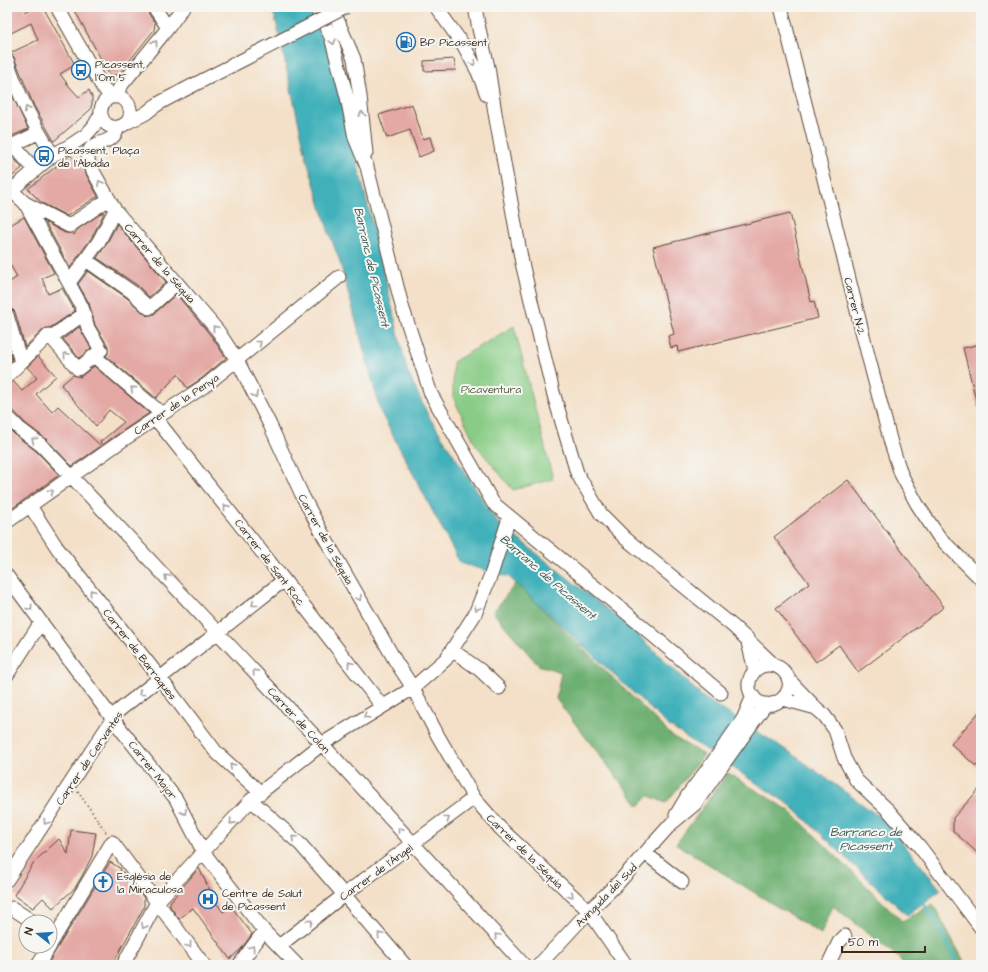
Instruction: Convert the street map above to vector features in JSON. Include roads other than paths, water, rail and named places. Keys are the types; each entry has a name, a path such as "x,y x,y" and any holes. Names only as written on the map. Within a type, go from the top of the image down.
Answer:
{"street":[{"path":"57,7 103,88 109,109 109,126 123,125 148,112 154,106 182,91 346,7"},
{"path":"154,7 168,28"},
{"path":"112,204 69,226 24,203 9,192 53,155 81,138 109,109 120,87 168,28 183,7"},
{"path":"316,7 332,37 347,97 355,138 367,167 402,306 431,394 493,503 509,518 623,610 721,693"},
{"path":"332,7 354,59 360,96 367,167"},
{"path":"436,7 464,46 478,72 495,113"},
{"path":"475,7 488,67 522,262 554,392 577,473 601,514 637,548 746,638 774,665"},
{"name":"Carrer N-2","path":"781,7 868,359 891,443 902,474 917,504 939,537 981,579"},
{"path":"7,60 16,87 38,133 53,155"},
{"path":"109,109 130,106 131,115 123,125"},
{"path":"109,109 154,106"},
{"name":"Carrer de la Séquia","path":"123,125 117,134 112,138 91,147 87,156 89,164 112,204 218,330 237,360 267,418 302,496 322,533 396,662 413,688 438,736 474,798 500,828 588,911 626,965"},
{"path":"35,170 10,145 38,133"},
{"path":"24,203 82,307 88,328 101,350 78,370 51,337"},
{"path":"69,284 99,241 112,204"},
{"path":"86,260 132,292 149,308 177,283"},
{"name":"Carrer de la Penya","path":"7,522 123,440 206,385 339,277"},
{"path":"7,376 49,335 51,337 84,314"},
{"path":"7,315 21,362"},
{"name":"Carrer de Sant Roc","path":"94,356 159,417 382,706"},
{"name":"Carrer de Colon","path":"7,416 20,429 41,445 218,632 524,965"},
{"name":"Carrer de Barraques","path":"30,506 58,549 160,678 216,752 345,894 405,965"},
{"path":"123,965 157,902 256,796 322,744 413,688 446,659 475,614 492,572 509,518"},
{"name":"Carrer Major","path":"7,576 112,718 176,799 204,852 264,931 297,965"},
{"name":"Carrer de Cervantes","path":"7,880 72,783 117,712 284,580"},
{"path":"7,675 41,622"},
{"path":"746,638 754,671"},
{"path":"452,650 480,670 499,688"},
{"path":"789,680 789,687 786,696 774,704 766,704 756,700 749,689 749,682 754,671 758,668 766,664 774,665 783,669 789,680 824,715 835,730 844,758 856,780 888,810 920,847 981,928"},
{"name":"Avinguda del Sud","path":"747,721 753,696"},
{"path":"783,699 816,708"},
{"name":"Avinguda del Sud","path":"539,965 588,911 619,882 671,824 691,799 710,766 747,721 766,704"},
{"name":"Carrer de l'Àngel","path":"279,946 345,894 413,845 474,798"},
{"path":"58,929 112,842 204,965"},
{"path":"645,853 682,882"},
{"path":"12,908 21,914"},
{"path":"239,965 264,931"},
{"path":"828,965 839,942 845,936"},
{"path":"38,965 44,954"}],"water":[{"name":"Barranco de Picassent","path":"269,7 310,7 326,39 374,230 407,371 428,415 497,522 627,625 704,698 791,753 884,820 941,890 907,915 790,805 669,726 509,577 460,563 381,413 339,259 329,233 307,160 275,17"}],"waterway":[{"name":"Barranc de Picassent","path":"921,900 934,919 959,965"}],"place":[{"name":"BP Picassent","path":"406,42"},
{"name":"Picassent, l'Om 5","path":"81,70"},
{"name":"Picassent, Plaça de l'Abadia","path":"44,156"},
{"name":"Església de la Miraculosa","path":"103,882"},
{"name":"Centre de Salut de Picassent","path":"208,899"}],"park label":[{"name":"Picaventura","path":"491,389"}]}
